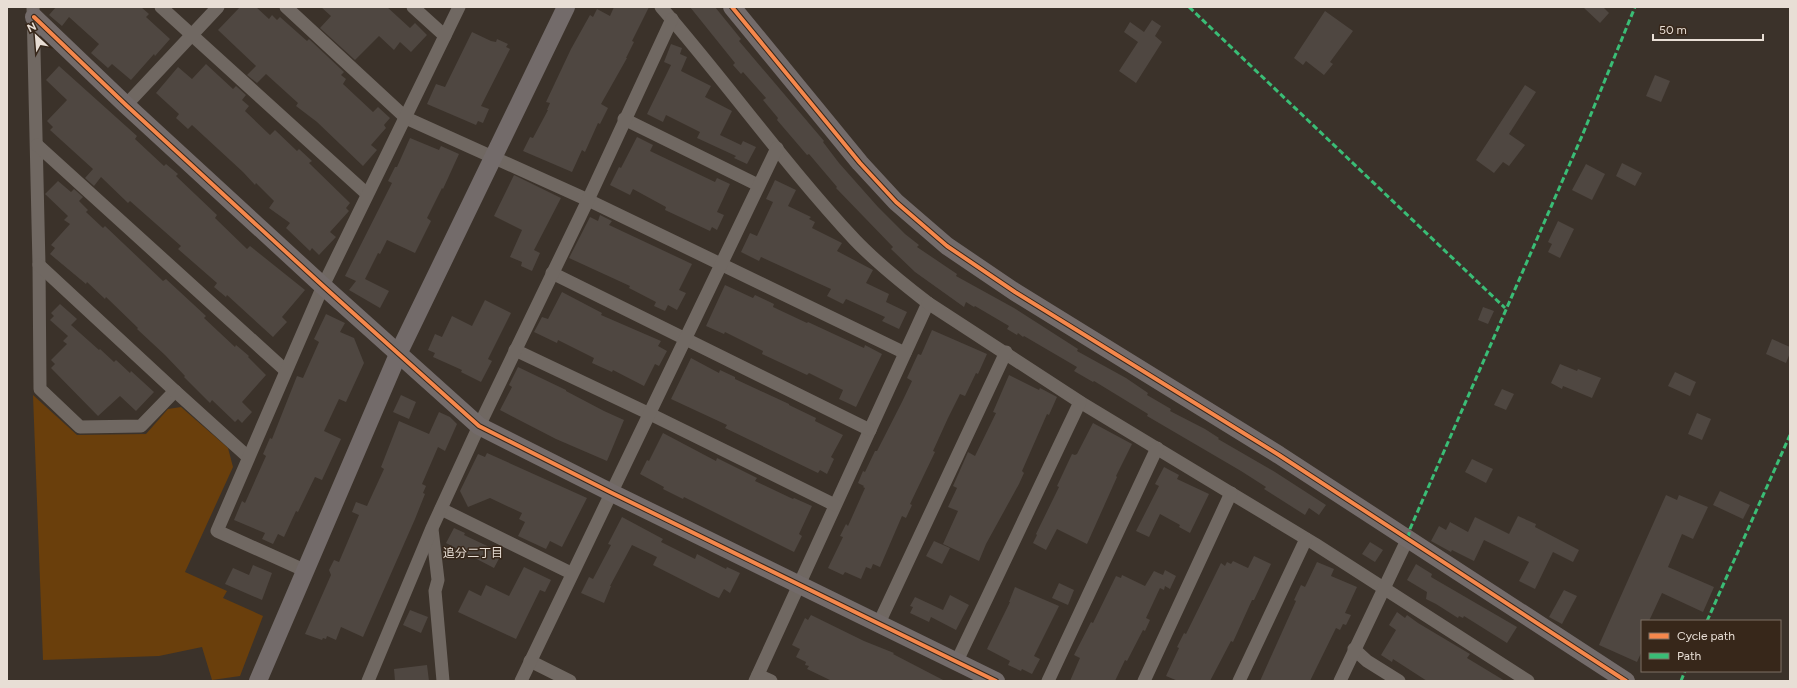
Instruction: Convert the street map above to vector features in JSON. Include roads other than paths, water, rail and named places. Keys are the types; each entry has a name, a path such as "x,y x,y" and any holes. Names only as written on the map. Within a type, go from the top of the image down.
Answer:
{"street":[{"path":"161,7 366,194"},
{"path":"126,105 218,7"},
{"path":"286,7 406,118 588,200 905,353"},
{"path":"413,7 445,36"},
{"path":"306,571 217,531 285,370 323,286 366,194 406,118 459,7"},
{"path":"258,681 399,352 566,7"},
{"path":"662,7 777,148 855,240 892,275 928,303 1006,352 1080,402 1306,539 1528,681"},
{"path":"732,7 860,163 896,202 947,246 1015,292 1279,455 1626,681"},
{"path":"34,12 126,105 323,286 399,352 479,426 798,585 996,681"},
{"path":"34,12 40,389 80,427 141,426 175,391"},
{"path":"368,681 432,528 515,350 588,200 624,119 672,19"},
{"path":"624,119 758,185"},
{"path":"37,145 285,370"},
{"path":"521,681 777,148"},
{"path":"39,265 248,457"},
{"path":"552,273 870,430"},
{"path":"771,681 756,678 928,303"},
{"path":"515,350 650,414 835,505"},
{"path":"879,624 1006,352"},
{"path":"957,661 1080,402"},
{"path":"1048,681 1157,448"},
{"path":"1144,681 1231,493"},
{"path":"441,509 572,573"},
{"path":"432,528 438,580 435,591 443,681"},
{"path":"1340,681 1408,538"},
{"path":"1238,681 1306,539"},
{"path":"1354,649 1367,660 1399,681"},
{"path":"530,661 570,681"}],"district":[{"name":"追分二丁目","path":"473,553"}]}
